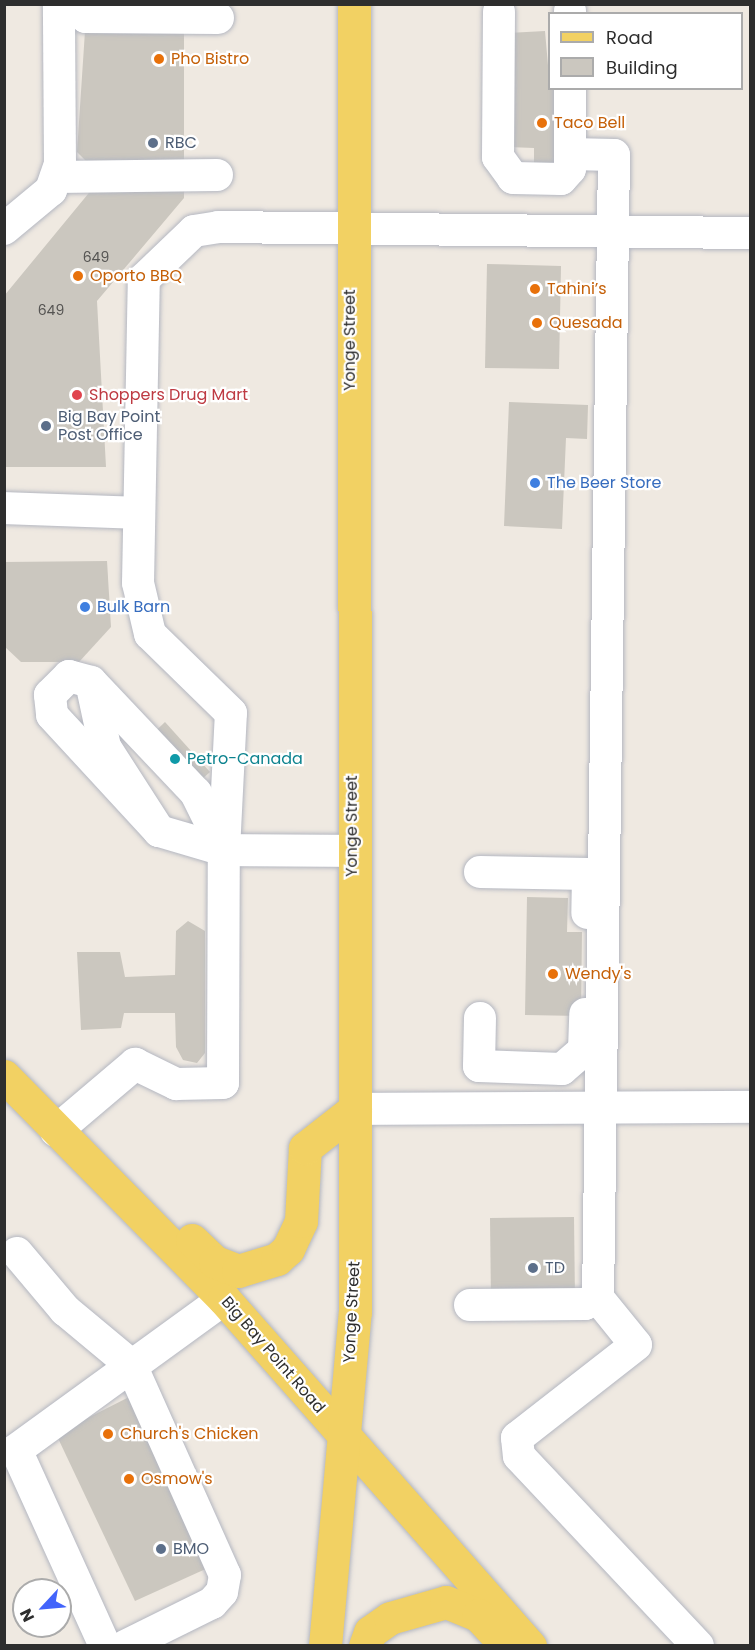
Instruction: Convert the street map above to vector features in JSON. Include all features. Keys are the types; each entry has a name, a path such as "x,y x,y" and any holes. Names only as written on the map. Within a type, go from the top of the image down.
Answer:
{"main road":[{"name":"Yonge Street","path":"324,1646 355,1312 351,230 354,4"},
{"name":"Big Bay Point Road","path":"4,1076 224,1299 530,1646"},
{"path":"141,1213 180,1227 225,1267 238,1271 266,1265 288,1249 301,1221 305,1148 355,1108"},
{"path":"365,1646 370,1632 390,1618 446,1602 478,1615 507,1646"}],"lane":[{"path":"4,229 38,203 56,177 59,4"},
{"path":"72,4 86,17 218,18"},
{"path":"499,12 498,156 513,178 561,179 570,169 570,90"},
{"path":"570,154 614,155 598,1298 636,1345 517,1438 519,1456 698,1646"},
{"path":"56,177 217,175"},
{"path":"56,1131 135,1064 176,1084 223,1083 225,850 231,713 150,633 138,583 144,279 195,231 351,230 612,235 750,233"},
{"path":"4,508 139,513"},
{"path":"225,850 196,793 92,682 69,676 50,695 52,716 159,831 225,850 352,851"},
{"path":"92,682 105,747 159,831"},
{"path":"480,872 588,874 584,1050 562,1069 479,1066 480,1018"},
{"path":"355,1108 750,1107"},
{"path":"17,1253 65,1310 131,1365 225,1575 222,1592 212,1603 125,1646"},
{"path":"470,1305 585,1304 598,1298"},
{"path":"105,1646 16,1450 224,1299"}],"building":[{"path":"184,28 184,198 97,301 106,467 4,467 4,296 102,177 77,152 85,31"},
{"path":"545,31 548,90 559,90 561,165 534,165 534,148 508,147 507,33"},
{"path":"487,264 561,266 559,369 485,368"},
{"name":"The Beer Store","path":"509,402 588,405 587,439 566,438 562,529 504,526"},
{"path":"107,561 111,627 79,662 21,662 4,646 4,562"},
{"name":"Petro-Canada","path":"165,722 210,772 184,795 140,746"},
{"name":"Wendy's","path":"527,897 568,898 567,932 582,932 581,1016 525,1015"},
{"path":"188,921 205,931 205,1053 197,1063 183,1060 176,1047 175,1013 124,1013 121,1028 81,1030 77,952 120,952 125,977 175,975 176,931"},
{"name":"TD","path":"574,1217 575,1300 491,1302 490,1218"},
{"path":"133,1395 210,1567 135,1601 56,1434"}],"place":[{"name":"Pho Bistro","path":"159,59"},
{"name":"Taco Bell","path":"542,123"},
{"name":"RBC","path":"153,143"},
{"name":"Oporto BBQ","path":"78,276"},
{"name":"Tahini’s","path":"535,289"},
{"name":"Quesada","path":"537,323"},
{"name":"Shoppers Drug Mart","path":"77,395"},
{"name":"Big Bay Point Post Office","path":"46,426"},
{"name":"The Beer Store","path":"535,483"},
{"name":"Bulk Barn","path":"85,607"},
{"name":"Petro-Canada","path":"175,759"},
{"name":"Wendy's","path":"553,974"},
{"name":"TD","path":"533,1268"},
{"name":"Church's Chicken","path":"108,1434"},
{"name":"Osmow's","path":"129,1479"},
{"name":"BMO","path":"161,1549"}]}
